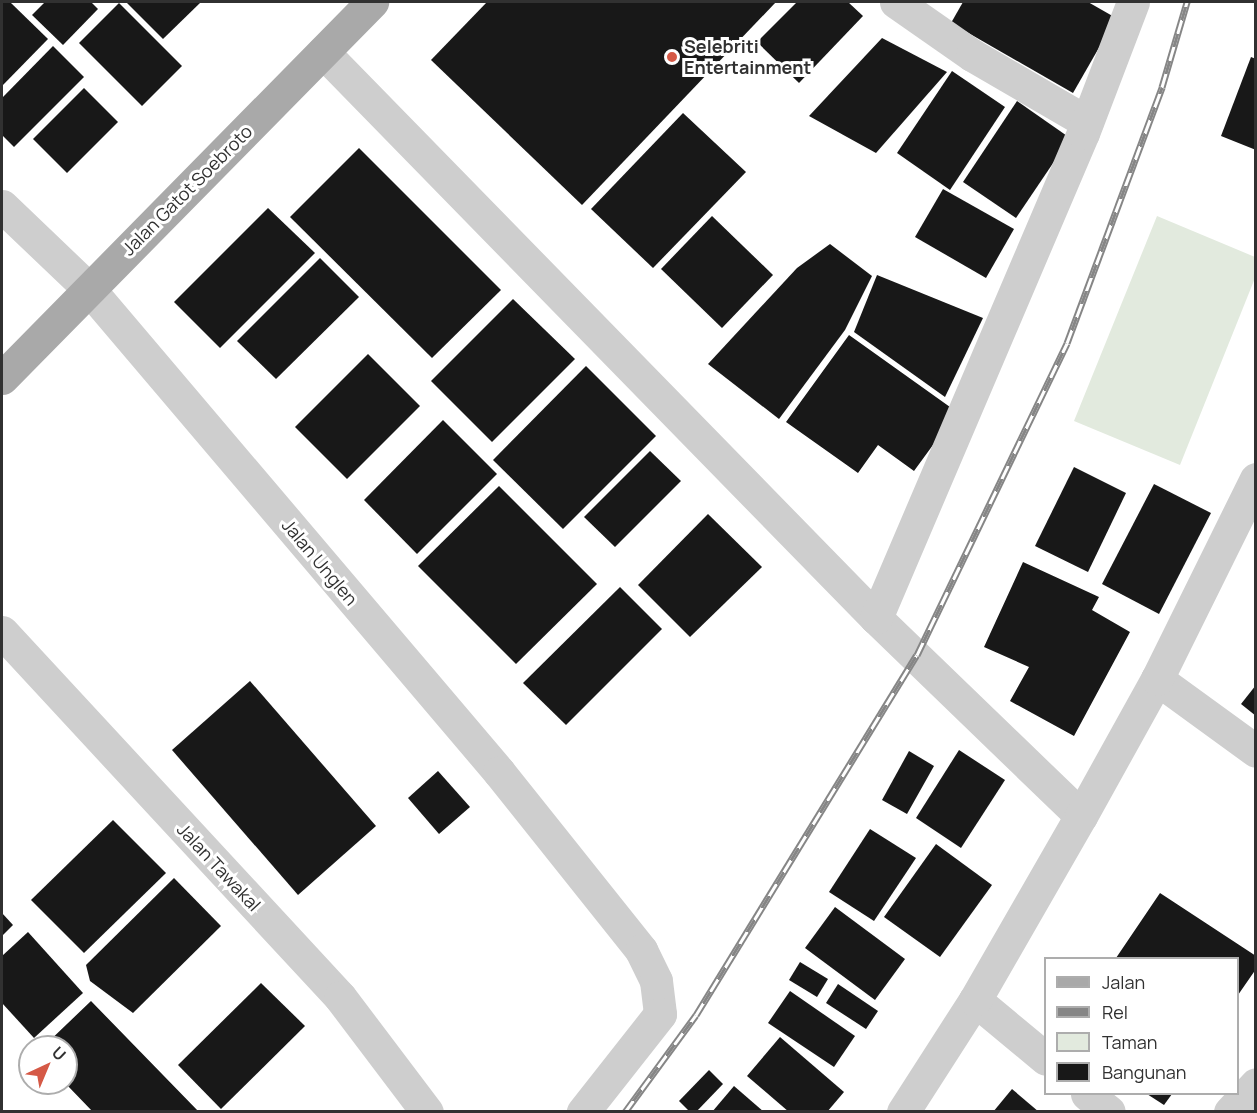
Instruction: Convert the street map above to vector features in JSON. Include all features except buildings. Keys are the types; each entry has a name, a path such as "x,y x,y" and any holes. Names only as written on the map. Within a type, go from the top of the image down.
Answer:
{"main road":[{"name":"Jalan Gatot Soebroto","path":"2,378 323,52 368,3"}],"street":[{"path":"896,2 972,55 1087,122"},
{"path":"876,618 1087,122 1133,2"},
{"path":"323,52 876,618 1082,816"},
{"name":"Jalan Unglen","path":"2,206 89,289 550,835 640,950 660,995 660,1014 583,1112"},
{"path":"903,1112 975,1000 1082,816 1157,679 1256,479"},
{"name":"Jalan Tawakal","path":"2,632 340,997 427,1112"},
{"path":"1157,679 1256,751"},
{"path":"975,1000 1044,1057"},
{"path":"1230,1112 1256,1084"},
{"path":"1088,1095 1109,1112"}],"green space":[{"path":"1157,216 1255,257 1255,278 1180,465 1074,421"}],"railway":[{"path":"625,1112 696,1015 917,655 1067,343 1162,87 1187,2"}],"place":[{"name":"Selebriti Entertainment","path":"672,57"}]}
